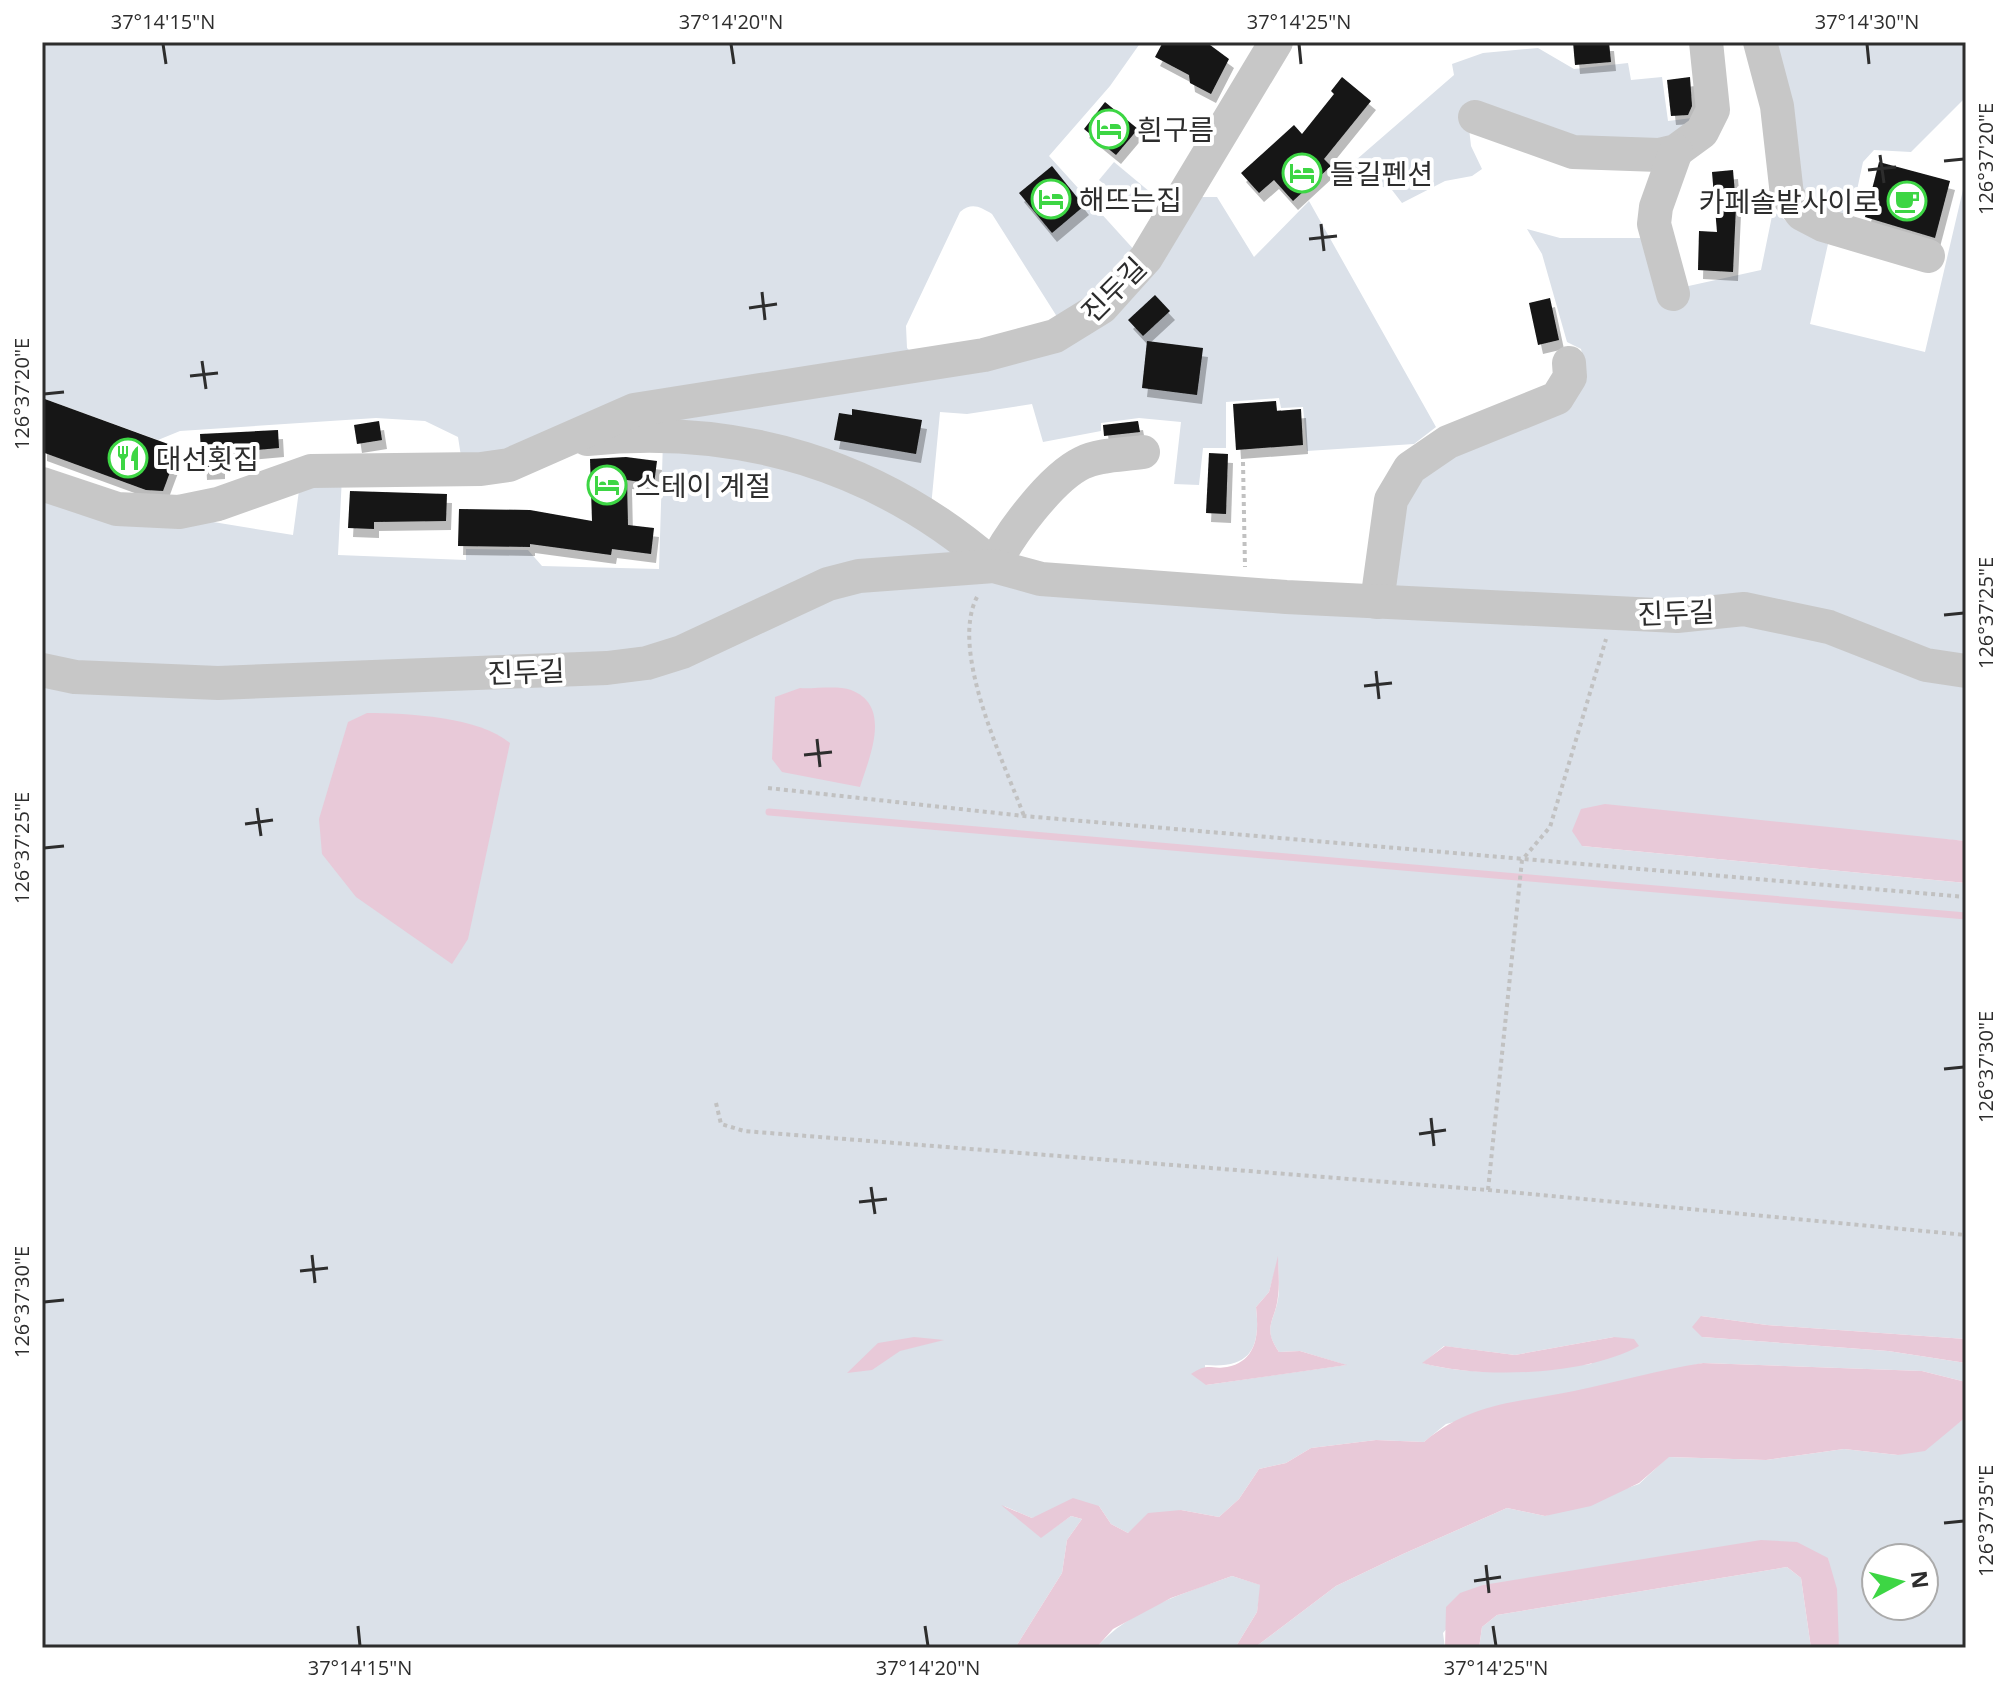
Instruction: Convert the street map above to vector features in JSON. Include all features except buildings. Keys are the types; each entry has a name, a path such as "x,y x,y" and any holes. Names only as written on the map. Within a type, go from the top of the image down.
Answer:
{"street":[{"name":"진두길","path":"42,484 117,509 179,512 218,504 311,471 481,469 509,465 602,421 668,402 853,378 1027,346 1079,324 1102,307 1146,258 1276,42"},
{"path":"1475,117 1573,152 1659,155 1676,151 1702,132 1713,110 1706,42"},
{"path":"1760,42 1777,106 1787,195 1802,214 1823,225 1928,256"},
{"path":"1673,294 1654,224 1656,207 1676,151"},
{"path":"1377,602 1391,500 1410,468 1448,442 1557,398 1570,377 1569,363"},
{"name":"진두길","path":"559,442 631,436 700,437 780,452 875,484 948,528 994,566"},
{"path":"994,566 1019,526 1073,469 1097,458 1143,452"},
{"name":"진두길","path":"42,670 75,677 218,683 607,668 647,663 682,652 838,581 871,575 994,566 1041,579 1245,595 1677,616 1744,609 1784,615 1829,627 1926,665 1966,671"}],"path":[{"path":"1243,462 1245,595"},
{"path":"994,566 970,611 971,656 986,715 1024,816"},
{"path":"1488,1190 1522,860 1550,827 1614,614"},
{"path":"768,788 1024,816 1966,897"},
{"path":"716,1103 721,1124 744,1131 1488,1190 1966,1235"}],"shaded area":[{"path":"42,42 1141,42 1110,86 1049,156 1137,253 1061,323 992,214 968,207 960,212 906,326 907,348 913,354 580,425 462,463 458,437 425,421 376,418 180,431 158,440 42,398"},
{"path":"1766,42 1966,42 1966,97 1911,152 1874,150 1863,162 1850,223 1803,206"},
{"path":"1538,48 1574,69 1628,63 1631,80 1662,77 1668,121 1700,117 1666,143 1469,128 1471,146 1482,169 1472,176 1445,181 1402,203 1392,190 1341,173 1454,75 1452,64 1483,53"},
{"path":"1114,162 1150,192 1135,210 1099,180"},
{"path":"1966,177 1966,660 1675,607 1392,587 1407,480 1585,369 1581,349 1567,342 1542,254 1527,229 1560,238 1646,238 1684,287 1761,270 1773,211 1798,230 1828,244 1810,324 1925,352"},
{"path":"1196,197 1217,197 1254,257 1309,201 1436,427 1414,444 1307,451 1303,407 1281,408 1279,398 1226,402 1226,448 1203,448 1199,485 1174,484 1181,422 1139,418 1101,423 1101,431 1043,442 1032,404 967,414 940,412 931,507 607,427 1049,349"},
{"path":"663,441 835,475 963,551 656,655 432,669 42,664 42,494 293,535 300,483 342,477 338,555 466,560 466,549 528,550 542,566 659,569"},
{"path":"947,575 1739,618 1966,680 1966,841 1873,834 1582,846 1966,883 1966,1339 1767,1325 1701,1316 1702,1337 1888,1351 1966,1363 1966,1382 1922,1371 1703,1363 1446,1424 1424,1442 1376,1440 1311,1448 1286,1463 1259,1469 1239,1499 1219,1517 1181,1510 1128,1533 1111,1524 1099,1506 1032,1518 1004,1506 1041,1537 1071,1516 1082,1519 1067,1540 1062,1573 1015,1648 42,1648 42,677 627,672 816,598","holes":["1278,1260 1279,1294 1270,1331 1279,1352 1300,1351 1346,1365 1206,1385 1205,1365 1233,1364 1249,1353 1254,1345 1256,1307 1269,1292","1614,1337 1591,1364 1485,1371 1423,1363 1444,1346 1515,1355"]},
{"path":"800,688 851,690 864,698 871,708 875,734 860,787 782,772 772,759 775,697"},
{"path":"367,713 462,722 497,734 510,743 468,939 452,964 356,897 322,854 319,819 348,722"},
{"path":"1605,804 1966,841 1966,883 1582,846 1572,831 1581,809"},
{"path":"1278,1256 1279,1291 1270,1329 1279,1352 1300,1351 1347,1365 1206,1385 1191,1374 1206,1367 1221,1368 1237,1364 1251,1352 1257,1326 1256,1307 1269,1292"},
{"path":"1701,1316 1767,1325 1966,1339 1966,1363 1888,1351 1702,1337 1692,1327"},
{"path":"914,1337 944,1340 900,1351 872,1370 847,1373 878,1343"},
{"path":"1614,1337 1634,1339 1639,1346 1590,1364 1532,1372 1473,1371 1422,1363 1445,1346 1515,1355"},
{"path":"1703,1363 1922,1371 1966,1382 1966,1417 1925,1451 1898,1455 1844,1449 1766,1460 1669,1457 1639,1483 1591,1506 1545,1516 1507,1508 1336,1586 1254,1648 1235,1648 1257,1612 1260,1585 1232,1576 1171,1598 1113,1629 1096,1648 1015,1648 1062,1573 1067,1540 1082,1519 1071,1516 1041,1538 1001,1505 1032,1518 1073,1498 1099,1506 1111,1524 1128,1533 1148,1513 1181,1510 1219,1517 1239,1499 1259,1469 1286,1463 1311,1448 1376,1440 1424,1442 1477,1411"},
{"path":"1966,1417 1966,1648 1839,1648 1828,1558 1483,1585 1443,1633 1445,1648 1254,1648 1336,1586 1403,1554 1507,1508 1545,1516 1639,1484 1668,1457 1766,1460 1844,1449 1898,1455 1948,1431"},
{"path":"1761,1540 1797,1542 1828,1558 1837,1589 1839,1648 1811,1648 1801,1578 1787,1567 1497,1615 1482,1627 1479,1648 1445,1648 1446,1607 1460,1593 1483,1585"},
{"path":"1787,1567 1801,1578 1811,1648 1479,1648 1482,1627 1497,1615"},
{"path":"1232,1576 1261,1585 1257,1612 1235,1648 1096,1648 1110,1634 1141,1613"}],"waterway":[{"path":"769,812 1966,916"}],"place":[{"name":"흰구름","path":"1109,129"},
{"name":"들길펜션","path":"1302,173"},
{"name":"해뜨는집","path":"1051,199"},
{"name":"카페솔밭사이로","path":"1907,201"},
{"name":"대선횟집","path":"128,458"},
{"name":"스테이 계절","path":"607,485"}]}
